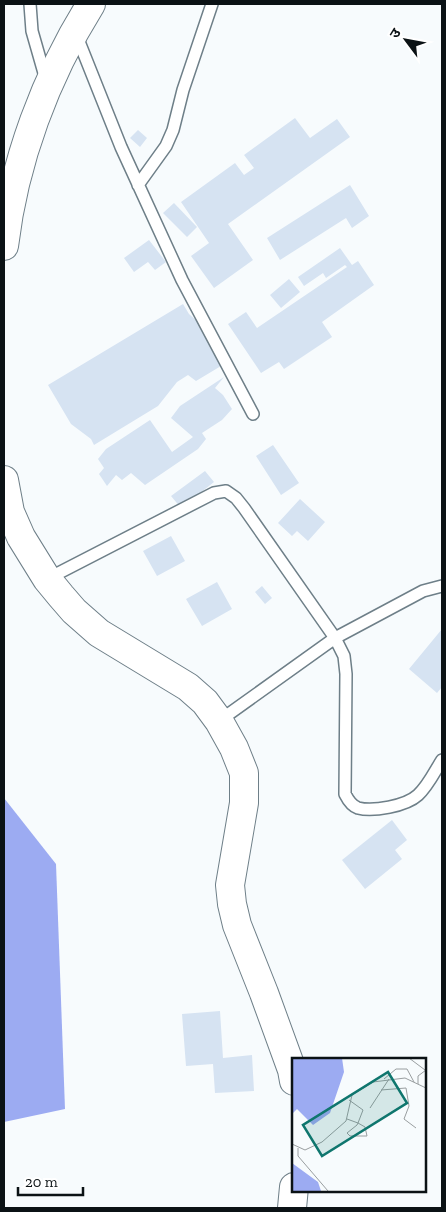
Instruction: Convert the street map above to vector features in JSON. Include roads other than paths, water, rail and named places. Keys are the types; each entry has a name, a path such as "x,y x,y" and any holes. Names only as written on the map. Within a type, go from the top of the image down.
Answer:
{"street":[{"path":"4,246 7,219 24,152 48,85 74,30 91,4"},
{"path":"4,480 10,512 21,537 47,579 74,611 99,633 188,687 205,702 219,720 234,748 244,772 244,804 230,885 232,904 292,1076"},
{"path":"292,1208 294,1192"}],"lane":[{"path":"30,4 32,31 48,85"},
{"path":"138,185 166,146 212,4"},
{"path":"74,30 138,185 182,280 253,414"},
{"path":"47,579 214,493 226,492 236,498 244,508 335,638 344,656 346,674 344,784 345,794 351,803 357,808 365,809 400,806 419,795 442,760"},
{"path":"219,720 335,638 422,591 442,586"}],"water":[{"path":"4,798 56,864 65,1109 4,1122"}]}
